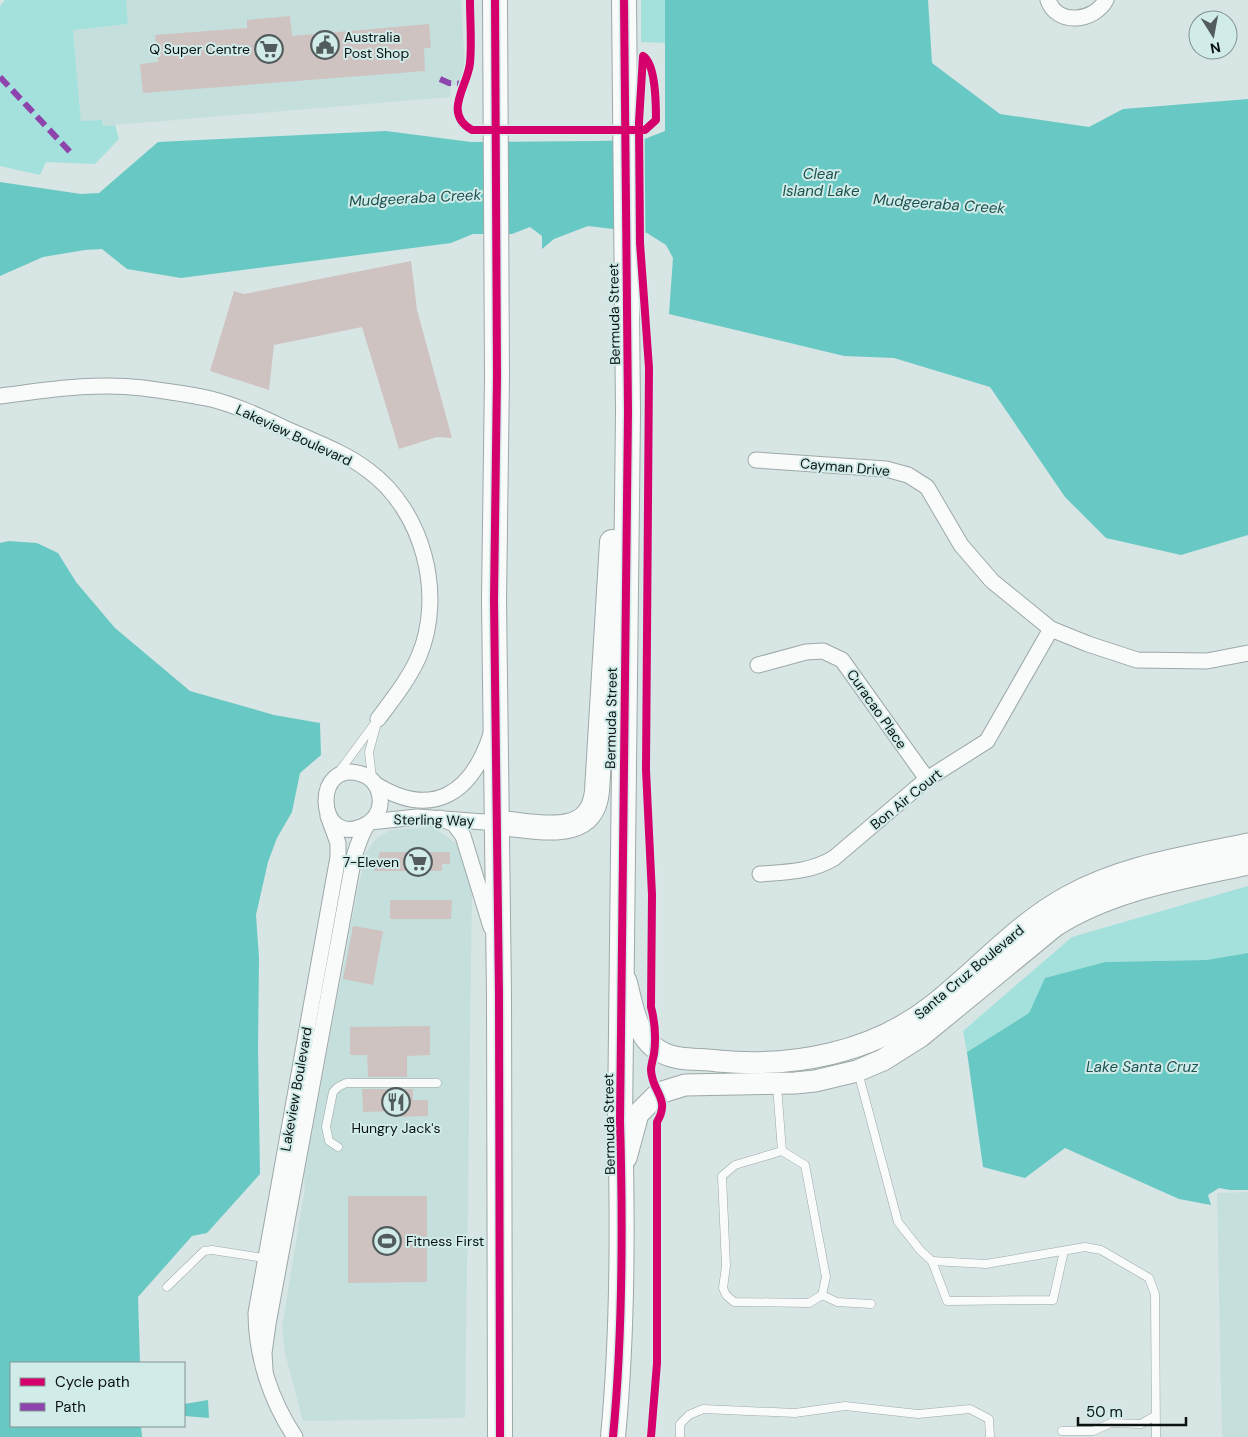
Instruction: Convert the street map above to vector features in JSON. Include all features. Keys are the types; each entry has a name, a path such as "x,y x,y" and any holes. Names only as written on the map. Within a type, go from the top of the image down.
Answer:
{"main road":[{"path":"494,0 496,123 494,600 499,953 500,1437"},
{"name":"Bermuda Street","path":"613,1437 620,1306 622,1176 620,1120 621,965 628,412 624,0"},
{"path":"498,823 559,827 575,826 588,817 595,804 608,581 616,500 628,412"}],"street":[{"path":"1048,0 1050,6 1063,16 1079,18 1091,16 1106,0"},
{"name":"Lakeview Boulevard","path":"0,396 81,386 112,386 143,388 211,399 244,410 326,446 370,471 386,487 414,527 426,564 429,589 426,632 420,654 410,674 378,719"},
{"name":"Cayman Drive","path":"756,460 886,469 908,475 927,487 961,545 992,581 1051,629 1137,660 1208,660 1248,653"},
{"name":"Bon Air Court","path":"760,874 803,871 820,866 834,858 927,779 987,741 1051,629"},
{"name":"Curacao Place","path":"758,665 806,652 823,652 842,660 927,779"},
{"name":"Sterling Way","path":"374,783 389,792 410,799 438,798 452,792 464,784 478,766 497,717"},
{"path":"354,773 366,776 374,783 379,794 380,804 377,814 369,823 356,828 341,826 332,820 326,810 325,796 331,783 341,775 354,773"},
{"name":"Lakeview Boulevard","path":"265,1370 265,1345 280,1260 288,1174 311,1004 334,885 339,847 326,810"},
{"name":"Sterling Way","path":"369,823 404,817 498,823"},
{"path":"440,818 456,826 465,839 499,953"},
{"name":"Lakeview Boulevard","path":"295,1437 278,1408 265,1370 258,1343 256,1313 264,1258 288,1174 326,1007 356,852 369,823"},
{"name":"Santa Cruz Boulevard","path":"621,965 642,1035 663,1053 687,1059 764,1062 817,1057 850,1050 913,1020 1024,926 1046,909 1069,896 1098,882 1123,873 1248,844"},
{"name":"Santa Cruz Boulevard","path":"622,1176 636,1120 645,1105 659,1093 685,1086 769,1084 832,1078 883,1060 904,1048 1055,926 1078,911 1126,892 1248,864"},
{"path":"334,885 346,902"},
{"path":"311,1004 326,1007"},
{"path":"850,1050 857,1070"},
{"path":"687,1059 673,1066 670,1072 672,1076 734,1078 769,1084"},
{"path":"264,1258 280,1260"}],"lane":[{"path":"331,783 378,719"},
{"path":"374,783 369,752 378,719"},
{"path":"857,1070 898,1222 920,1250 932,1261 947,1301 1053,1300 1064,1251"},
{"path":"338,1147 330,1141 326,1127 333,1092 338,1086 358,1083 437,1083"},
{"path":"769,1084 782,1150 805,1165 826,1277 822,1295 809,1303 734,1302 726,1295 723,1288 726,1266 722,1176 735,1165 782,1150"},
{"path":"932,1261 986,1264 1085,1247 1101,1250 1149,1278 1154,1286 1156,1437"},
{"path":"167,1287 204,1251 264,1258"},
{"path":"822,1295 837,1302 871,1304"},
{"path":"680,1437 680,1424 689,1415 704,1409 795,1413 845,1406 918,1414 970,1409 990,1419 990,1437"},
{"path":"1062,1430 1093,1430 1111,1423 1141,1424 1155,1416"}],"shaded area":[{"path":"5,0 126,0 128,24 73,30 81,121 102,120 103,126 115,125 119,139 95,164 46,162 40,175 0,166 0,6"},
{"name":"Q Super Centre","path":"126,0 461,0 465,68 458,85 450,86 451,97 103,126 102,120 81,121 73,29 128,24"},
{"path":"641,0 665,0 665,43 641,42"},
{"path":"433,827 457,844 465,861 472,890 465,1418 303,1421 285,1353 282,1327 305,1188 304,1176 357,893 366,853 376,839 390,830"},
{"path":"1248,886 1248,953 1206,960 1105,962 1046,978 1029,1013 967,1052 963,1031 1072,937"},
{"path":"1248,1192 1248,1437 1222,1437 1217,1193"}],"water":[{"name":"Clear Island Lake","path":"665,0 928,0 932,63 1000,114 1089,127 1123,109 1248,99 1248,535 1181,555 1106,538 1065,497 990,387 894,358 844,356 669,314 673,258 666,245 647,233 588,226 554,239 542,249 542,236 530,227 512,234 473,234 451,243 181,278 127,269 102,249 85,250 43,257 0,276 0,182 81,194 99,193 158,142 386,131 471,142 597,141 642,140 665,131"},
{"path":"9,541 37,543 58,553 76,582 115,628 190,691 274,715 320,723 321,755 300,773 292,812 277,838 268,862 256,915 259,958 260,1174 207,1233 192,1236 138,1297 140,1362 10,1362 10,1427 141,1427 142,1437 0,1437 0,543"},
{"name":"Lake Santa Cruz","path":"1248,953 1248,1190 1219,1188 1208,1195 1211,1205 1179,1199 1065,1148 1025,1178 983,1167 967,1052 1029,1013 1045,978 1105,962 1206,960"},
{"path":"208,1400 209,1418 185,1416 185,1404"}],"building":[{"path":"290,16 292,36 429,24 431,48 424,48 425,71 143,93 140,64 158,62 155,35 247,28 247,20"},
{"path":"411,261 417,310 452,438 437,437 399,449 362,327 274,345 269,390 210,371 234,291 244,294"},
{"path":"380,852 450,852 450,864 442,864 442,871 374,871"},
{"path":"390,900 452,900 451,919 390,919"},
{"path":"353,926 383,931 373,985 343,979"},
{"path":"430,1026 430,1055 407,1056 407,1077 368,1077 367,1055 350,1055 350,1027"},
{"path":"362,1089 413,1089 413,1100 428,1100 428,1116 398,1117 398,1111 363,1112"},
{"path":"348,1196 427,1196 427,1282 348,1283"}],"marked path":[{"path":"0,77 72,154"},
{"path":"440,79 449,83 463,84"}],"cycle path":[{"path":"470,0 470,63 458,107 459,116 463,123 472,130 645,130 656,120 653,76 651,67 643,56 639,122 640,243 649,368 646,770 652,895 651,1007 655,1036 651,1070 654,1084 662,1101 661,1114 657,1122 657,1363 651,1437"},
{"path":"495,0 497,376 494,600 499,995 500,1437"},
{"path":"613,1437 619,1358 622,1239 620,1121 628,412 624,0"}],"place":[{"name":"Australia Post Shop","path":"325,45"},
{"name":"Q Super Centre","path":"269,49"},
{"name":"7-Eleven","path":"418,862"},
{"name":"Hungry Jack's","path":"396,1102"},
{"name":"Fitness First","path":"387,1241"}],"water label":[{"name":"Mudgeeraba Creek","path":"415,198"},
{"name":"Mudgeeraba Creek","path":"939,204"}]}
